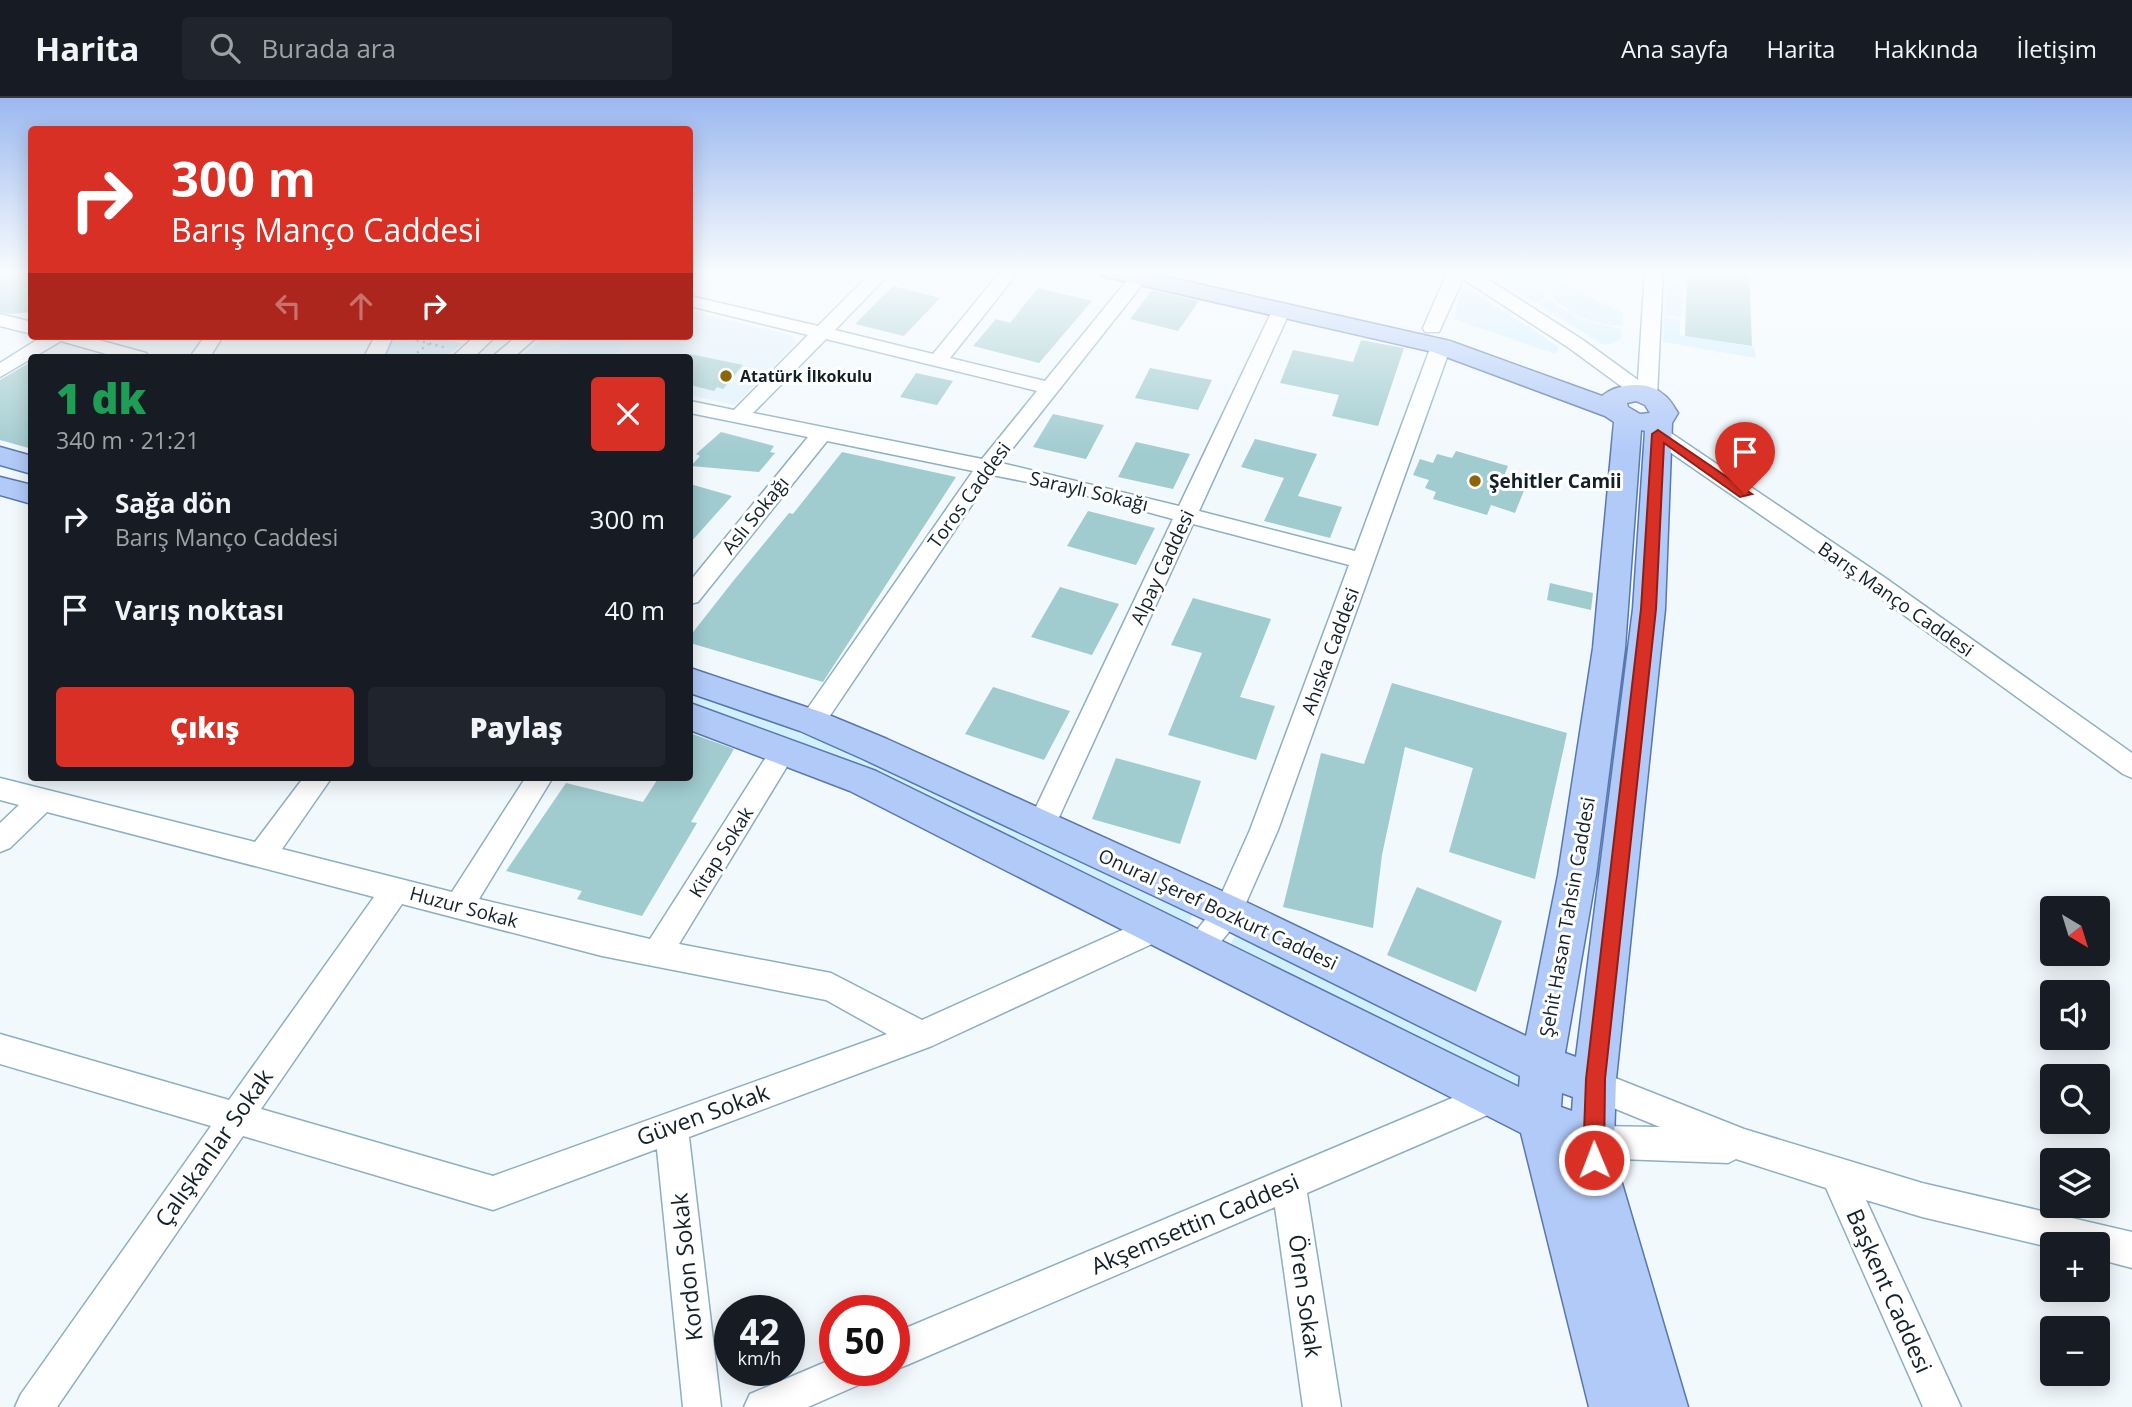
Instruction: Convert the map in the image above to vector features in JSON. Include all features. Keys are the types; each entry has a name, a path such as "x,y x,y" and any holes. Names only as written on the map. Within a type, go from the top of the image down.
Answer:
{"main road":[{"path":"1444,332 1639,412"},
{"name":"Şehit Hasan Tahsin Caddesi","path":"1614,1407 1539,1119 1542,1065 1577,875 1639,412"},
{"name":"Şehit Hasan Tahsin Caddesi","path":"1639,412 1648,609 1595,1085 1592,1142 1598,1180 1663,1407"},
{"path":"0,456 28,464"},
{"path":"0,486 28,494"},
{"name":"Onural Şeref Bozkurt Caddesi","path":"693,681 812,722 1228,912 1542,1065 1595,1085"},
{"name":"Onural Şeref Bozkurt Caddesi","path":"693,717 863,781 1159,926 1539,1119 1592,1142"}],"street":[{"path":"812,332 1050,388"},
{"path":"937,361 960,332"},
{"name":"Toros Caddesi","path":"812,722 985,469 1095,332"},
{"name":"Alpay Caddesi","path":"1041,826 1271,332"},
{"name":"Ahıska Caddesi","path":"1199,947 1228,912 1264,831 1363,561 1441,332"},
{"name":"Barış Manço Caddesi","path":"1558,332 1576,344 1639,412 2132,767"},
{"name":"Şehit Hasan Tahsin Caddesi","path":"1639,412 1648,332"},
{"path":"738,417 820,334"},
{"path":"0,372 50,340"},
{"path":"77,340 128,354"},
{"path":"465,354 482,340"},
{"path":"506,354 524,340"},
{"name":"Saraylı Sokağı","path":"693,408 985,469 1058,481 1363,561"},
{"name":"Aslı Sokağı","path":"693,592 821,435"},
{"name":"Kitap Sokak","path":"657,954 784,750"},
{"path":"262,854 316,781"},
{"path":"459,906 537,781"},
{"name":"Huzur Sokak","path":"0,789 657,954 831,987 921,1036"},
{"path":"0,841 43,799"},
{"name":"Çalışkanlar Sokak","path":"34,1407 234,1117 396,889"},
{"name":"Güven Sokak","path":"0,1049 493,1193 921,1036 1159,926"},
{"name":"Onural Şeref Bozkurt Caddesi","path":"1595,1085 1744,1146 1935,1203 2132,1250"},
{"name":"Akşemsettin Caddesi","path":"910,1345 1495,1097"},
{"name":"Kordon Sokak","path":"671,1127 702,1407"},
{"name":"Onural Şeref Bozkurt Caddesi","path":"1592,1142 1744,1146"},
{"name":"Başkent Caddesi","path":"1837,1174 1942,1407"},
{"name":"Ören Sokak","path":"1289,1184 1322,1407"},
{"path":"763,1407 819,1383"}],"path":[{"path":"414,340 461,354"},
{"path":"416,354 428,344"}],"shaded area":[{"name":"Atatürk İlkokulu","path":"693,332 779,332 791,335 796,343 735,405 693,396 693,354 524,354 541,340 693,340"},
{"path":"1492,332 1536,332 1557,346 1559,349 1555,354"},
{"path":"1583,332 1621,332 1621,339 1609,345 1600,343"},
{"path":"1663,332 1680,332 1680,335 1754,347 1756,358 1663,342"},
{"path":"392,340 446,340 462,344 448,354 387,354"},
{"path":"567,340 630,341 617,354 574,354 556,350"},
{"path":"693,693 858,755 1194,912 1187,927 760,731 693,707"},
{"path":"1238,931 1523,1071 1519,1090 1229,946"}],"building":[{"path":"888,332 908,332 904,336"},
{"path":"985,332 1065,332 1039,363 973,346"},
{"path":"1685,332 1751,332 1752,346 1685,336"},
{"path":"1361,340 1404,348 1378,426 1332,416 1339,395 1280,383 1293,350 1353,362"},
{"path":"693,355 743,365 723,389 717,387 714,391 693,386"},
{"path":"28,363 28,448 0,440 0,380"},
{"path":"1150,368 1212,380 1198,410 1135,398"},
{"path":"916,373 953,381 937,405 900,397"},
{"path":"1053,414 1104,425 1086,459 1033,447"},
{"path":"721,432 774,446 770,452 775,453 759,472 693,466 700,456 696,454"},
{"path":"1255,439 1317,454 1298,496 1342,507 1330,538 1264,521 1284,478 1241,467"},
{"path":"1136,442 1190,454 1173,489 1118,477"},
{"name":"Şehitler Camii","path":"1456,451 1508,466 1504,476 1527,483 1515,513 1491,505 1487,515 1433,499 1436,492 1425,488 1429,480 1413,475 1420,459 1433,463 1437,454 1452,458"},
{"path":"842,452 956,477 823,682 693,644 693,632 789,513 793,514"},
{"path":"693,485 732,496 693,540"},
{"path":"1088,511 1155,528 1136,565 1067,546"},
{"path":"1550,583 1593,593 1591,610 1547,600"},
{"path":"1060,587 1119,604 1092,655 1031,637"},
{"path":"1193,598 1271,619 1240,697 1275,706 1256,760 1168,735 1202,653 1171,645"},
{"path":"1392,683 1567,733 1535,879 1449,852 1473,768 1405,747 1382,855 1373,928 1283,907 1321,753 1364,764"},
{"path":"993,687 1070,711 1044,760 965,734"},
{"path":"693,734 734,749 691,822 697,823 642,916 577,899 582,891 506,871 566,783 643,802 656,781 693,781"},
{"path":"1116,758 1201,781 1180,844 1092,819"},
{"path":"1417,887 1502,921 1476,992 1387,955"}],"place":[{"name":"Atatürk İlkokulu","path":"726,376"},
{"name":"Şehitler Camii","path":"1475,481"}],"route":[{"path":"1594,1160 1592,1142 1595,1079 1648,609 1658,434 1745,494"}]}
